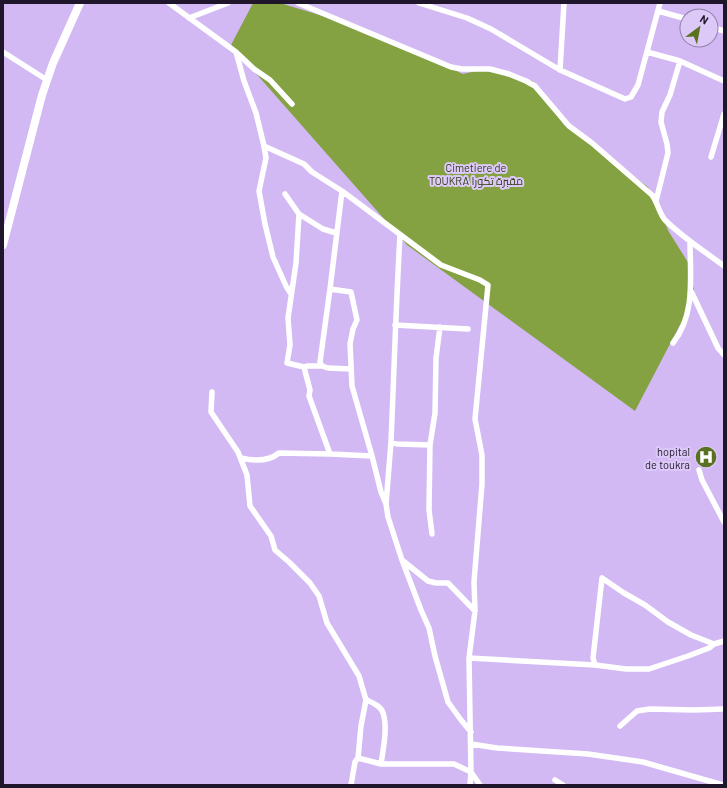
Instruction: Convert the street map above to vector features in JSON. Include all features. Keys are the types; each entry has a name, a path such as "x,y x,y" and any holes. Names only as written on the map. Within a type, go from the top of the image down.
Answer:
{"highway":[{"path":"3,245 34,123 47,80 80,3"}],"street":[{"path":"169,3 236,52 270,80 292,104"},
{"path":"189,18 228,3"},
{"path":"298,3 451,67 462,69 490,69 526,81 535,86 569,126 592,143 647,191 656,201 664,219 690,241 724,266"},
{"path":"419,3 467,18 491,29 560,70 624,99 631,97 635,91 660,3"},
{"path":"560,70 564,3"},
{"path":"658,11 679,17"},
{"path":"3,52 47,80"},
{"path":"236,52 244,81 256,113 266,158 259,191 264,224 273,257 291,294"},
{"path":"647,52 680,61 724,81"},
{"path":"656,201 668,153 661,122 662,112 670,94 680,61"},
{"path":"711,157 724,114"},
{"path":"264,146 304,164 312,172 342,191 441,265 480,280 488,285 476,419 482,455 482,484 474,582 475,611 469,658 471,732 470,785"},
{"path":"322,366 320,362 342,191"},
{"path":"285,194 299,214 324,229 336,233"},
{"path":"299,214 296,263 288,318 290,345 287,363 304,367 322,366 328,368 351,369"},
{"path":"400,235 386,504 388,517 402,560 429,628 448,702 471,732"},
{"path":"673,343 683,329 687,319 691,291 690,241"},
{"path":"330,289 351,292 357,320 353,329 350,344 352,386 381,492 386,504"},
{"path":"691,291 718,348 724,355"},
{"path":"395,325 468,329"},
{"path":"432,534 429,510 430,445 434,412 436,358 440,327"},
{"path":"304,367 310,390 309,396 330,454"},
{"path":"212,392 211,412 238,452 247,475 250,506 271,536 275,550 310,583 319,596 327,623 359,676 366,700 361,726 358,758 355,762 351,785"},
{"path":"390,442 397,444 430,445"},
{"path":"240,458 252,461 262,460 273,458 279,453 372,456"},
{"path":"699,470 702,480 724,522"},
{"path":"402,560 428,581 448,583 475,611"},
{"path":"595,665 593,658 602,578 645,605 668,622 691,635 714,644"},
{"path":"469,658 595,665 626,669 649,669 709,648 724,640"},
{"path":"366,700 376,704 383,712 385,725 381,764"},
{"path":"620,726 638,711 650,709 724,709"},
{"path":"471,744 497,748 588,754 643,762 723,785"},
{"path":"358,758 381,764 454,764 471,772 480,785"},
{"path":"555,780 563,785"}],"green space":[{"name":"Cimetiere de TOUKRA مقبرة تكورا","path":"253,3 280,3 359,27 463,74 481,70 533,81 564,125 648,187 669,232 689,264 695,296 635,411 407,245 231,45"}],"place":[{"name":"hopital de toukra","path":"706,457"}]}
